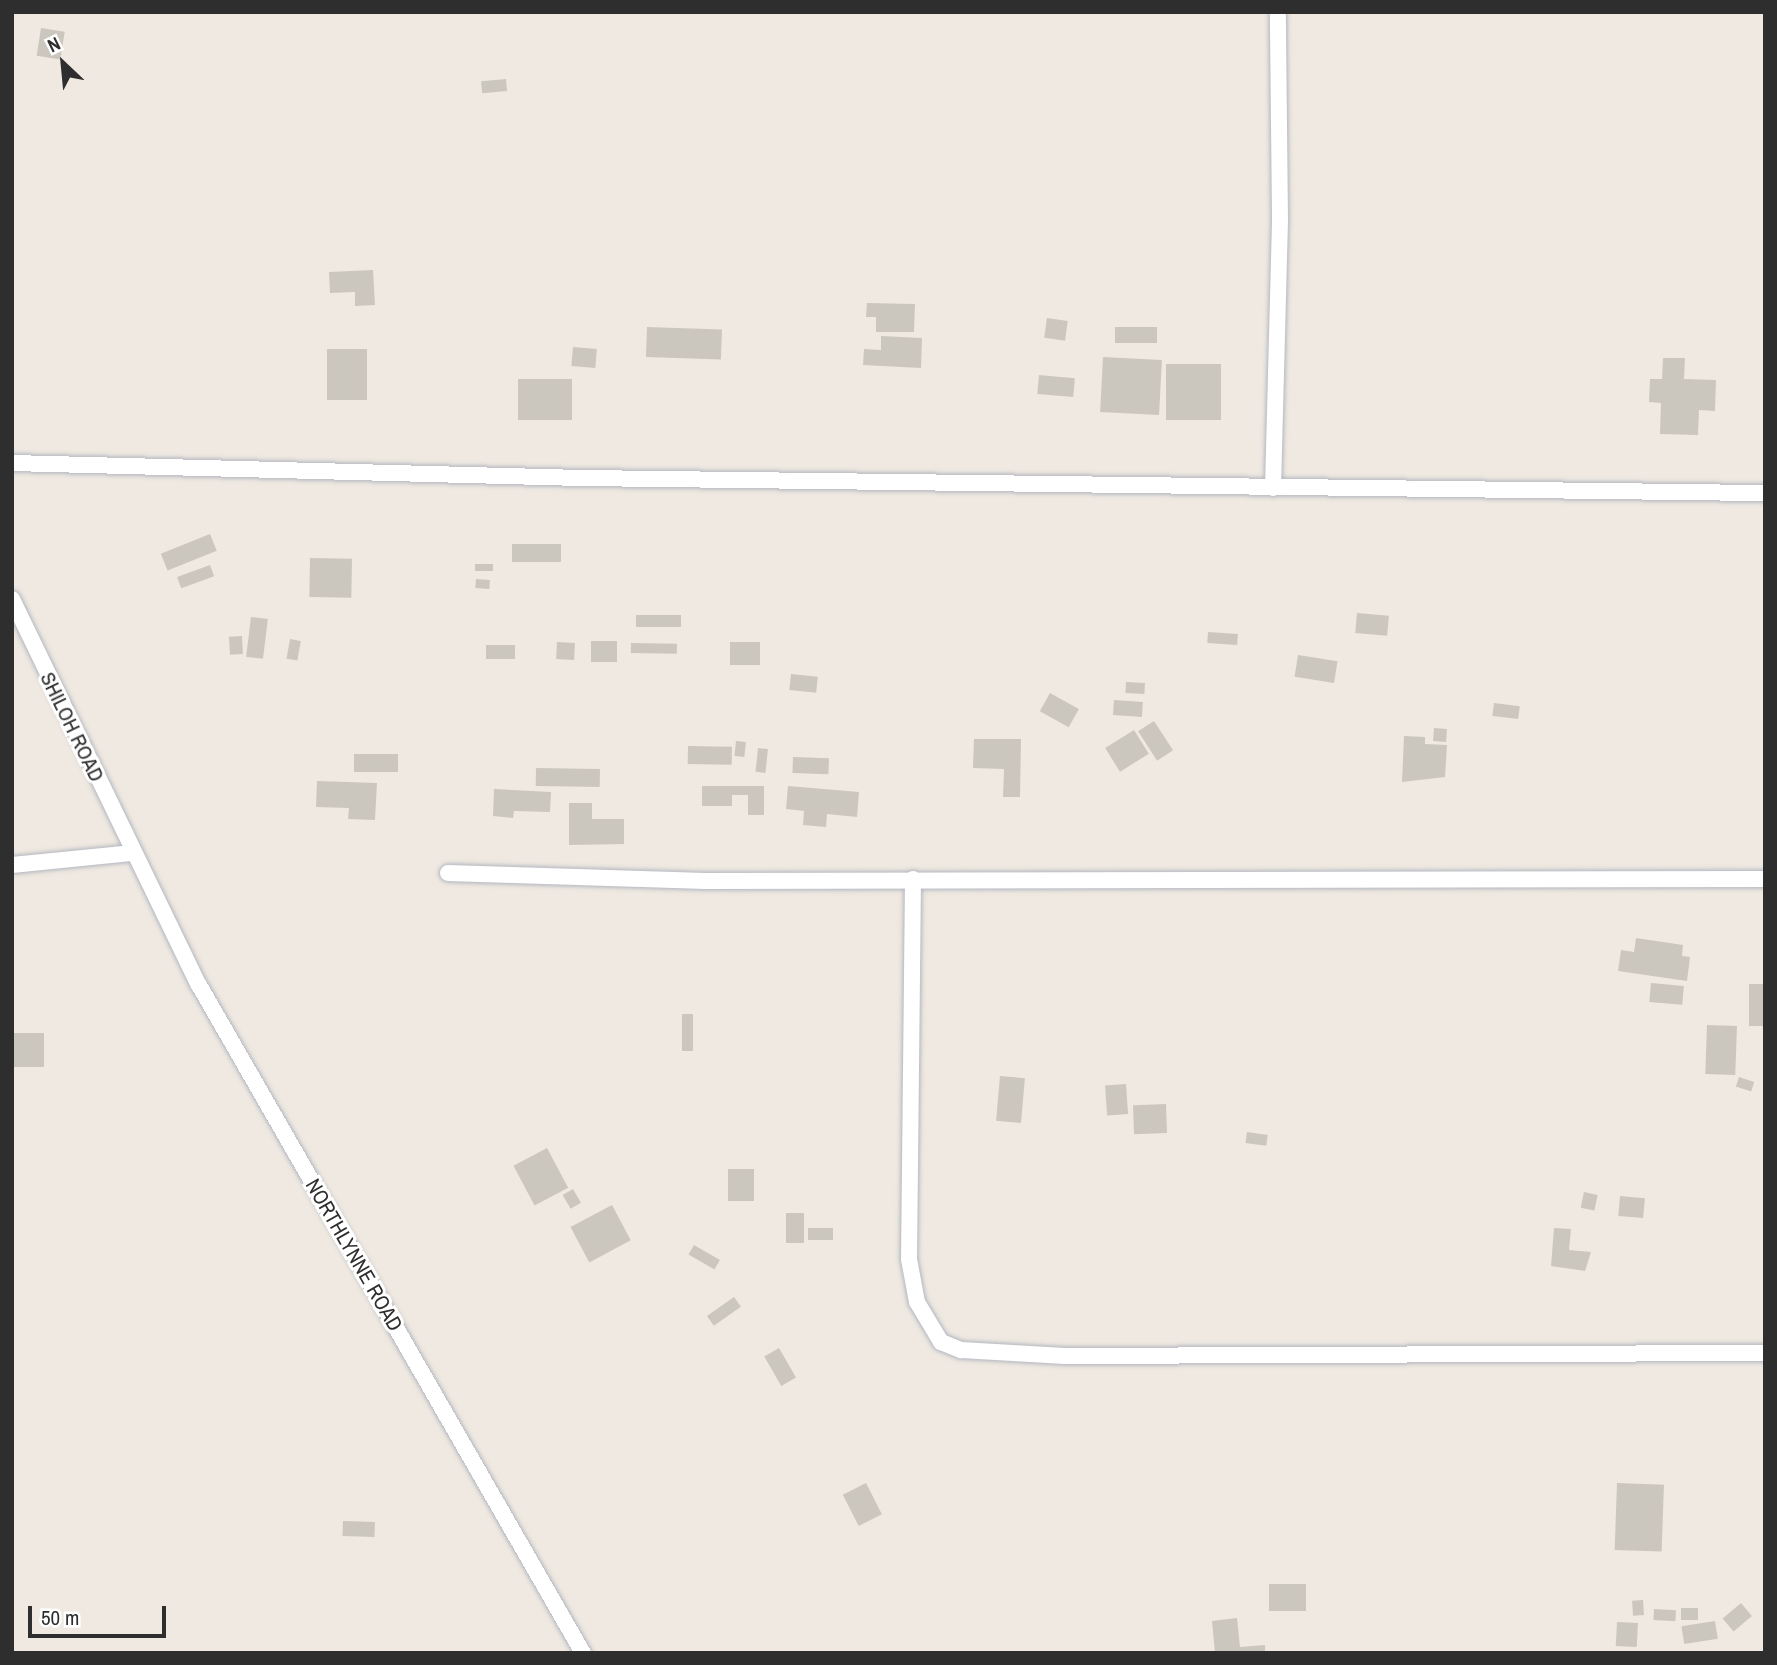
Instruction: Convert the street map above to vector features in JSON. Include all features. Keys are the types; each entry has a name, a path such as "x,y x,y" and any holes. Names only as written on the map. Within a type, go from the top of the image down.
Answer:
{"street":[{"path":"1273,488 1280,219 1278,12"},
{"path":"12,463 582,478 1765,493"},
{"name":"SHILOH ROAD","path":"12,599 133,853"},
{"path":"12,865 133,853"},
{"name":"NORTHLYNNE ROAD","path":"133,853 206,996 583,1653"},
{"path":"448,873 706,881 1765,879"},
{"path":"913,879 909,1259 918,1302 929,1327 942,1342 961,1350 1065,1356 1765,1353"}],"building":[{"path":"41,28 65,32 60,59 37,56"},
{"path":"506,79 507,91 482,93 481,81"},
{"path":"373,270 375,305 355,306 355,292 330,293 329,272"},
{"path":"867,303 915,304 914,332 876,332 876,317 866,317"},
{"path":"1047,318 1068,321 1065,341 1044,338"},
{"path":"647,327 722,330 721,360 646,357"},
{"path":"1115,327 1157,327 1157,343 1115,343"},
{"path":"881,336 922,338 921,368 863,365 864,349 881,350"},
{"path":"573,347 597,349 595,368 571,366"},
{"path":"327,349 367,349 367,400 327,400"},
{"path":"1103,357 1162,360 1159,415 1100,412"},
{"path":"1663,358 1685,358 1684,379 1716,380 1715,411 1699,410 1698,435 1660,434 1661,403 1649,402 1650,379 1662,379"},
{"path":"1166,364 1221,364 1221,420 1166,420"},
{"path":"1039,375 1075,378 1073,397 1037,394"},
{"path":"518,379 572,379 572,420 518,420"},
{"path":"210,534 217,551 168,571 161,554"},
{"path":"512,544 561,544 561,562 512,562"},
{"path":"310,558 352,559 351,598 309,597"},
{"path":"475,564 493,564 493,571 475,571"},
{"path":"210,565 214,576 181,588 177,577"},
{"path":"476,579 490,580 489,589 475,588"},
{"path":"1357,613 1389,616 1387,636 1355,633"},
{"path":"636,615 681,615 681,627 636,627"},
{"path":"251,617 268,619 263,659 246,657"},
{"path":"1208,632 1238,634 1237,645 1207,643"},
{"path":"242,636 243,654 230,655 229,637"},
{"path":"290,639 301,641 297,661 287,659"},
{"path":"591,641 617,641 617,662 591,662"},
{"path":"557,642 575,643 574,660 556,659"},
{"path":"730,642 760,642 760,665 730,665"},
{"path":"631,643 677,644 677,654 631,653"},
{"path":"486,645 515,645 515,659 486,659"},
{"path":"1298,655 1338,661 1334,683 1295,677"},
{"path":"791,674 818,677 816,693 789,690"},
{"path":"1126,682 1145,683 1144,694 1125,693"},
{"path":"1050,693 1079,709 1069,727 1040,711"},
{"path":"1114,700 1143,702 1142,717 1113,715"},
{"path":"1494,703 1520,706 1518,719 1492,716"},
{"path":"1154,721 1173,750 1157,761 1138,731"},
{"path":"1434,728 1447,729 1446,742 1433,741"},
{"path":"1134,730 1149,754 1120,772 1105,748"},
{"path":"1404,736 1425,737 1425,744 1447,745 1445,777 1402,782"},
{"path":"974,739 1021,739 1020,797 1003,797 1004,769 973,768"},
{"path":"736,741 746,742 744,757 734,756"},
{"path":"688,746 732,747 732,765 688,764"},
{"path":"758,748 768,749 765,773 755,772"},
{"path":"354,754 398,754 398,772 354,772"},
{"path":"793,757 829,758 828,774 792,773"},
{"path":"536,768 600,769 600,787 536,786"},
{"path":"317,781 377,783 375,820 348,819 349,808 316,807"},
{"path":"702,786 764,786 764,815 748,815 748,795 732,795 732,806 702,806"},
{"path":"788,786 859,792 857,817 827,814 826,827 803,825 804,811 786,809"},
{"path":"494,789 551,792 550,812 514,811 513,818 493,816"},
{"path":"569,803 592,803 592,819 624,819 624,844 569,845"},
{"path":"1636,938 1683,945 1682,956 1690,957 1687,981 1618,971 1621,950 1634,952"},
{"path":"1651,983 1684,986 1682,1005 1649,1002"},
{"path":"1749,984 1765,984 1765,1026 1749,1026"},
{"path":"682,1014 693,1014 693,1051 682,1051"},
{"path":"1707,1025 1737,1026 1735,1075 1705,1074"},
{"path":"12,1033 44,1033 44,1067 12,1067"},
{"path":"1000,1076 1025,1078 1021,1123 996,1121"},
{"path":"1739,1077 1754,1082 1751,1091 1736,1087"},
{"path":"1126,1084 1128,1114 1107,1115 1105,1085"},
{"path":"1166,1104 1167,1133 1134,1134 1133,1105"},
{"path":"1247,1132 1268,1135 1266,1146 1245,1143"},
{"path":"547,1148 568,1188 535,1206 513,1166"},
{"path":"728,1169 754,1169 754,1201 728,1201"},
{"path":"573,1189 581,1203 571,1209 563,1195"},
{"path":"1584,1192 1598,1195 1594,1211 1581,1208"},
{"path":"1620,1196 1645,1198 1643,1218 1618,1216"},
{"path":"612,1205 631,1240 589,1262 571,1227"},
{"path":"786,1213 804,1213 804,1243 786,1243"},
{"path":"808,1228 833,1228 833,1240 808,1240"},
{"path":"1554,1228 1571,1229 1569,1250 1591,1252 1585,1271 1551,1266"},
{"path":"694,1245 720,1260 714,1270 688,1255"},
{"path":"734,1297 741,1307 714,1326 707,1316"},
{"path":"779,1348 796,1377 781,1386 764,1356"},
{"path":"866,1483 882,1514 859,1526 843,1495"},
{"path":"1617,1483 1664,1485 1662,1552 1615,1550"},
{"path":"343,1521 375,1522 374,1537 342,1536"},
{"path":"1269,1584 1306,1584 1306,1611 1269,1611"},
{"path":"1643,1600 1644,1615 1633,1616 1632,1601"},
{"path":"1741,1603 1752,1616 1734,1631 1723,1618"},
{"path":"1681,1608 1698,1608 1698,1620 1681,1620"},
{"path":"1654,1609 1676,1610 1675,1621 1653,1620"},
{"path":"1237,1618 1240,1647 1265,1645 1265,1653 1215,1653 1212,1621"},
{"path":"1715,1621 1718,1639 1684,1644 1681,1626"},
{"path":"1617,1622 1638,1623 1637,1647 1616,1646"}]}
